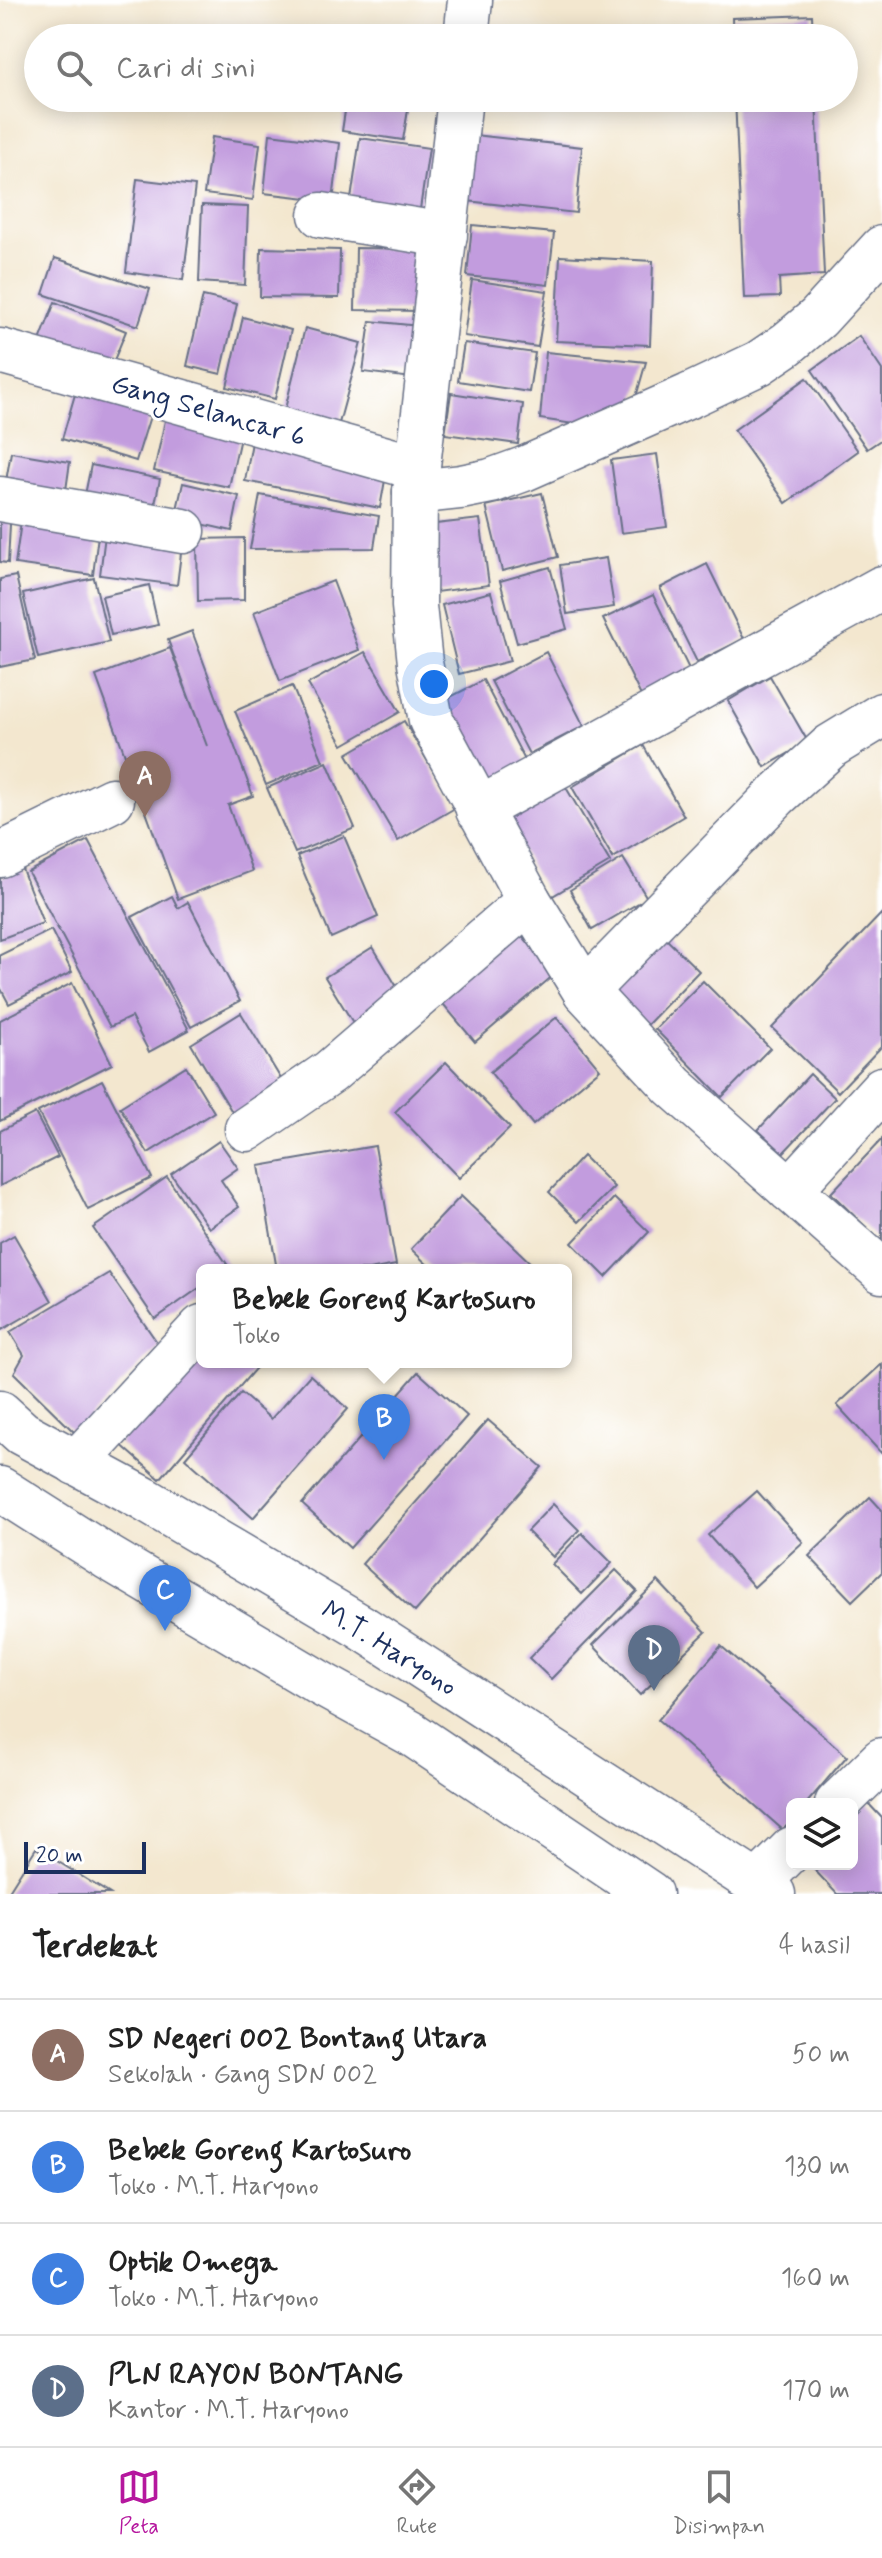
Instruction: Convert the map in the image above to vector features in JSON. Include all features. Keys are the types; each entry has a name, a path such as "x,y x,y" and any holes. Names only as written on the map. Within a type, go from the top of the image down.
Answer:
{"street":[{"path":"467,24 470,0"},
{"path":"458,112 416,480 414,606 420,663 431,720 529,901 585,991 673,1086 882,1271"},
{"path":"321,215 445,235"},
{"path":"416,480 461,487 491,481 759,363 818,318 882,248"},
{"name":"Gang Selancar 6","path":"0,351 416,480"},
{"path":"0,499 183,531"},
{"path":"478,810 882,588"},
{"path":"585,991 776,796 831,746 882,715"},
{"path":"0,855 112,800"},
{"path":"247,1129 330,1072 529,901"},
{"path":"790,1190 876,1109"},
{"path":"76,1463 196,1333"},
{"name":"M.T. Haryono","path":"0,1413 22,1433 144,1499 361,1627 766,1888"},
{"path":"0,1489 107,1557 412,1734 650,1894"},
{"path":"323,1685 361,1627"},
{"path":"412,1734 445,1680"},
{"path":"843,1798 882,1760"},
{"path":"766,1888 786,1858"}],"building":[{"path":"812,15 812,24 732,24 732,18"},
{"path":"345,112 408,112 403,140 342,131"},
{"path":"736,112 817,112 824,275 779,278 780,297 744,298"},
{"path":"270,134 340,143 333,201 264,193"},
{"path":"474,135 582,147 576,213 467,201"},
{"path":"212,137 260,144 253,200 204,194"},
{"path":"360,138 429,148 419,216 350,206"},
{"path":"137,179 195,186 183,280 126,272"},
{"path":"202,205 248,207 245,285 199,282"},
{"path":"472,225 554,233 548,285 467,276"},
{"path":"261,248 340,250 339,298 260,297"},
{"path":"356,248 420,249 420,311 355,310"},
{"path":"560,256 653,261 650,345 556,341"},
{"path":"55,258 150,289 138,326 43,294"},
{"path":"472,280 547,291 538,347 464,336"},
{"path":"203,296 237,304 221,374 187,366"},
{"path":"55,302 126,331 108,375 38,346"},
{"path":"243,317 291,330 275,399 227,387"},
{"path":"370,321 419,326 412,378 363,372"},
{"path":"305,328 361,343 338,427 284,413"},
{"path":"859,336 882,370 882,439 867,449 812,370"},
{"path":"464,343 535,353 529,392 458,381"},
{"path":"546,352 646,362 632,411 587,426 540,419"},
{"path":"807,378 858,451 786,503 734,430"},
{"path":"76,391 151,413 136,461 62,439"},
{"path":"451,393 523,404 518,444 445,434"},
{"path":"166,416 241,433 229,487 154,471"},
{"path":"252,442 387,469 380,508 245,481"},
{"path":"11,452 70,462 65,497 5,487"},
{"path":"657,454 667,527 621,533 611,460"},
{"path":"91,465 160,479 152,519 83,505"},
{"path":"183,483 239,496 232,531 175,518"},
{"path":"542,493 558,557 502,571 486,506"},
{"path":"260,495 379,516 374,548 250,549"},
{"path":"0,505 11,505 8,563 0,562"},
{"path":"23,508 100,519 93,575 15,564"},
{"path":"480,519 489,585 436,592 427,525"},
{"path":"106,527 183,537 177,585 100,575"},
{"path":"244,538 244,600 198,601 197,539"},
{"path":"606,558 614,607 567,614 560,565"},
{"path":"707,564 744,639 697,662 660,588"},
{"path":"550,567 567,629 517,643 500,581"},
{"path":"16,576 35,660 0,667 0,579"},
{"path":"94,578 109,642 38,658 23,594"},
{"path":"333,581 359,650 280,681 254,612"},
{"path":"149,585 158,625 111,635 102,596"},
{"path":"491,592 510,661 459,674 442,605"},
{"path":"653,595 691,673 642,698 603,619"},
{"path":"192,631 253,796 228,805 252,871 178,899 96,676 170,648 207,746 168,640"},
{"path":"365,652 400,712 343,745 308,684"},
{"path":"546,652 584,726 529,754 491,681"},
{"path":"770,676 808,742 765,767 728,701"},
{"path":"483,680 527,764 483,787 439,703"},
{"path":"292,686 323,761 266,785 235,711"},
{"path":"404,721 455,808 398,841 347,754"},
{"path":"643,745 684,816 613,858 572,787"},
{"path":"327,762 355,828 295,853 267,788"},
{"path":"561,779 610,862 549,898 501,814"},
{"path":"344,836 378,917 331,938 297,856"},
{"path":"88,840 189,1030 149,1052 131,1017 110,1027 28,872"},
{"path":"623,858 647,898 592,930 570,890"},
{"path":"22,869 43,923 0,939 0,878"},
{"path":"172,896 178,908 188,902 240,1001 191,1027 132,917"},
{"path":"882,913 882,1046 838,1092 772,1028"},
{"path":"513,925 555,974 475,1042 434,993"},
{"path":"51,930 72,972 9,1004 0,987 0,955"},
{"path":"660,933 699,971 647,1025 607,988"},
{"path":"373,947 403,997 355,1026 325,977"},
{"path":"703,981 770,1048 722,1097 655,1029"},
{"path":"72,983 112,1064 0,1121 0,1020"},
{"path":"241,1013 284,1084 234,1115 191,1044"},
{"path":"557,1017 600,1069 533,1125 490,1072"},
{"path":"446,1062 510,1128 459,1178 395,1112"},
{"path":"186,1066 214,1112 148,1153 120,1107"},
{"path":"810,1074 835,1098 783,1153 758,1130"},
{"path":"102,1080 152,1178 88,1210 38,1112"},
{"path":"35,1113 58,1157 0,1186 0,1131"},
{"path":"882,1139 882,1243 831,1193"},
{"path":"219,1141 238,1168 221,1180 239,1207 209,1228 171,1174"},
{"path":"375,1146 396,1264 276,1264 259,1166"},
{"path":"583,1156 614,1187 579,1222 549,1192"},
{"path":"167,1177 227,1264 196,1264 196,1290 155,1319 93,1228"},
{"path":"461,1196 532,1264 427,1264 411,1249"},
{"path":"614,1198 649,1232 606,1277 572,1243"},
{"path":"14,1235 52,1301 0,1331 0,1243"},
{"path":"109,1273 159,1345 75,1433 14,1373 24,1355 10,1332"},
{"path":"196,1354 196,1368 256,1368 160,1479 119,1443"},
{"path":"882,1364 882,1454 837,1405"},
{"path":"418,1372 467,1416 350,1548 302,1504"},
{"path":"310,1375 348,1409 253,1518 185,1458 241,1393 271,1419"},
{"path":"488,1420 542,1467 415,1612 362,1564"},
{"path":"757,1491 803,1542 754,1587 708,1535"},
{"path":"870,1497 882,1510 882,1572 852,1601 809,1556"},
{"path":"553,1504 579,1530 553,1557 527,1531"},
{"path":"582,1533 612,1563 582,1594 552,1564"},
{"path":"616,1570 637,1591 551,1679 529,1658"},
{"path":"658,1581 706,1632 640,1695 593,1645"},
{"path":"721,1646 847,1756 811,1798 786,1798 786,1827 783,1830 658,1720"},
{"path":"866,1801 882,1818 882,1894 837,1894 815,1870 858,1870 858,1809"},
{"path":"36,1848 110,1894 7,1894"}],"place":[{"name":"SD Negeri 002 Bontang Utara","path":"145,817"},
{"name":"Bebek Goreng Kartosuro","path":"384,1460"},
{"name":"Optik Omega","path":"165,1631"},
{"name":"PLN RAYON BONTANG","path":"654,1691"}]}
